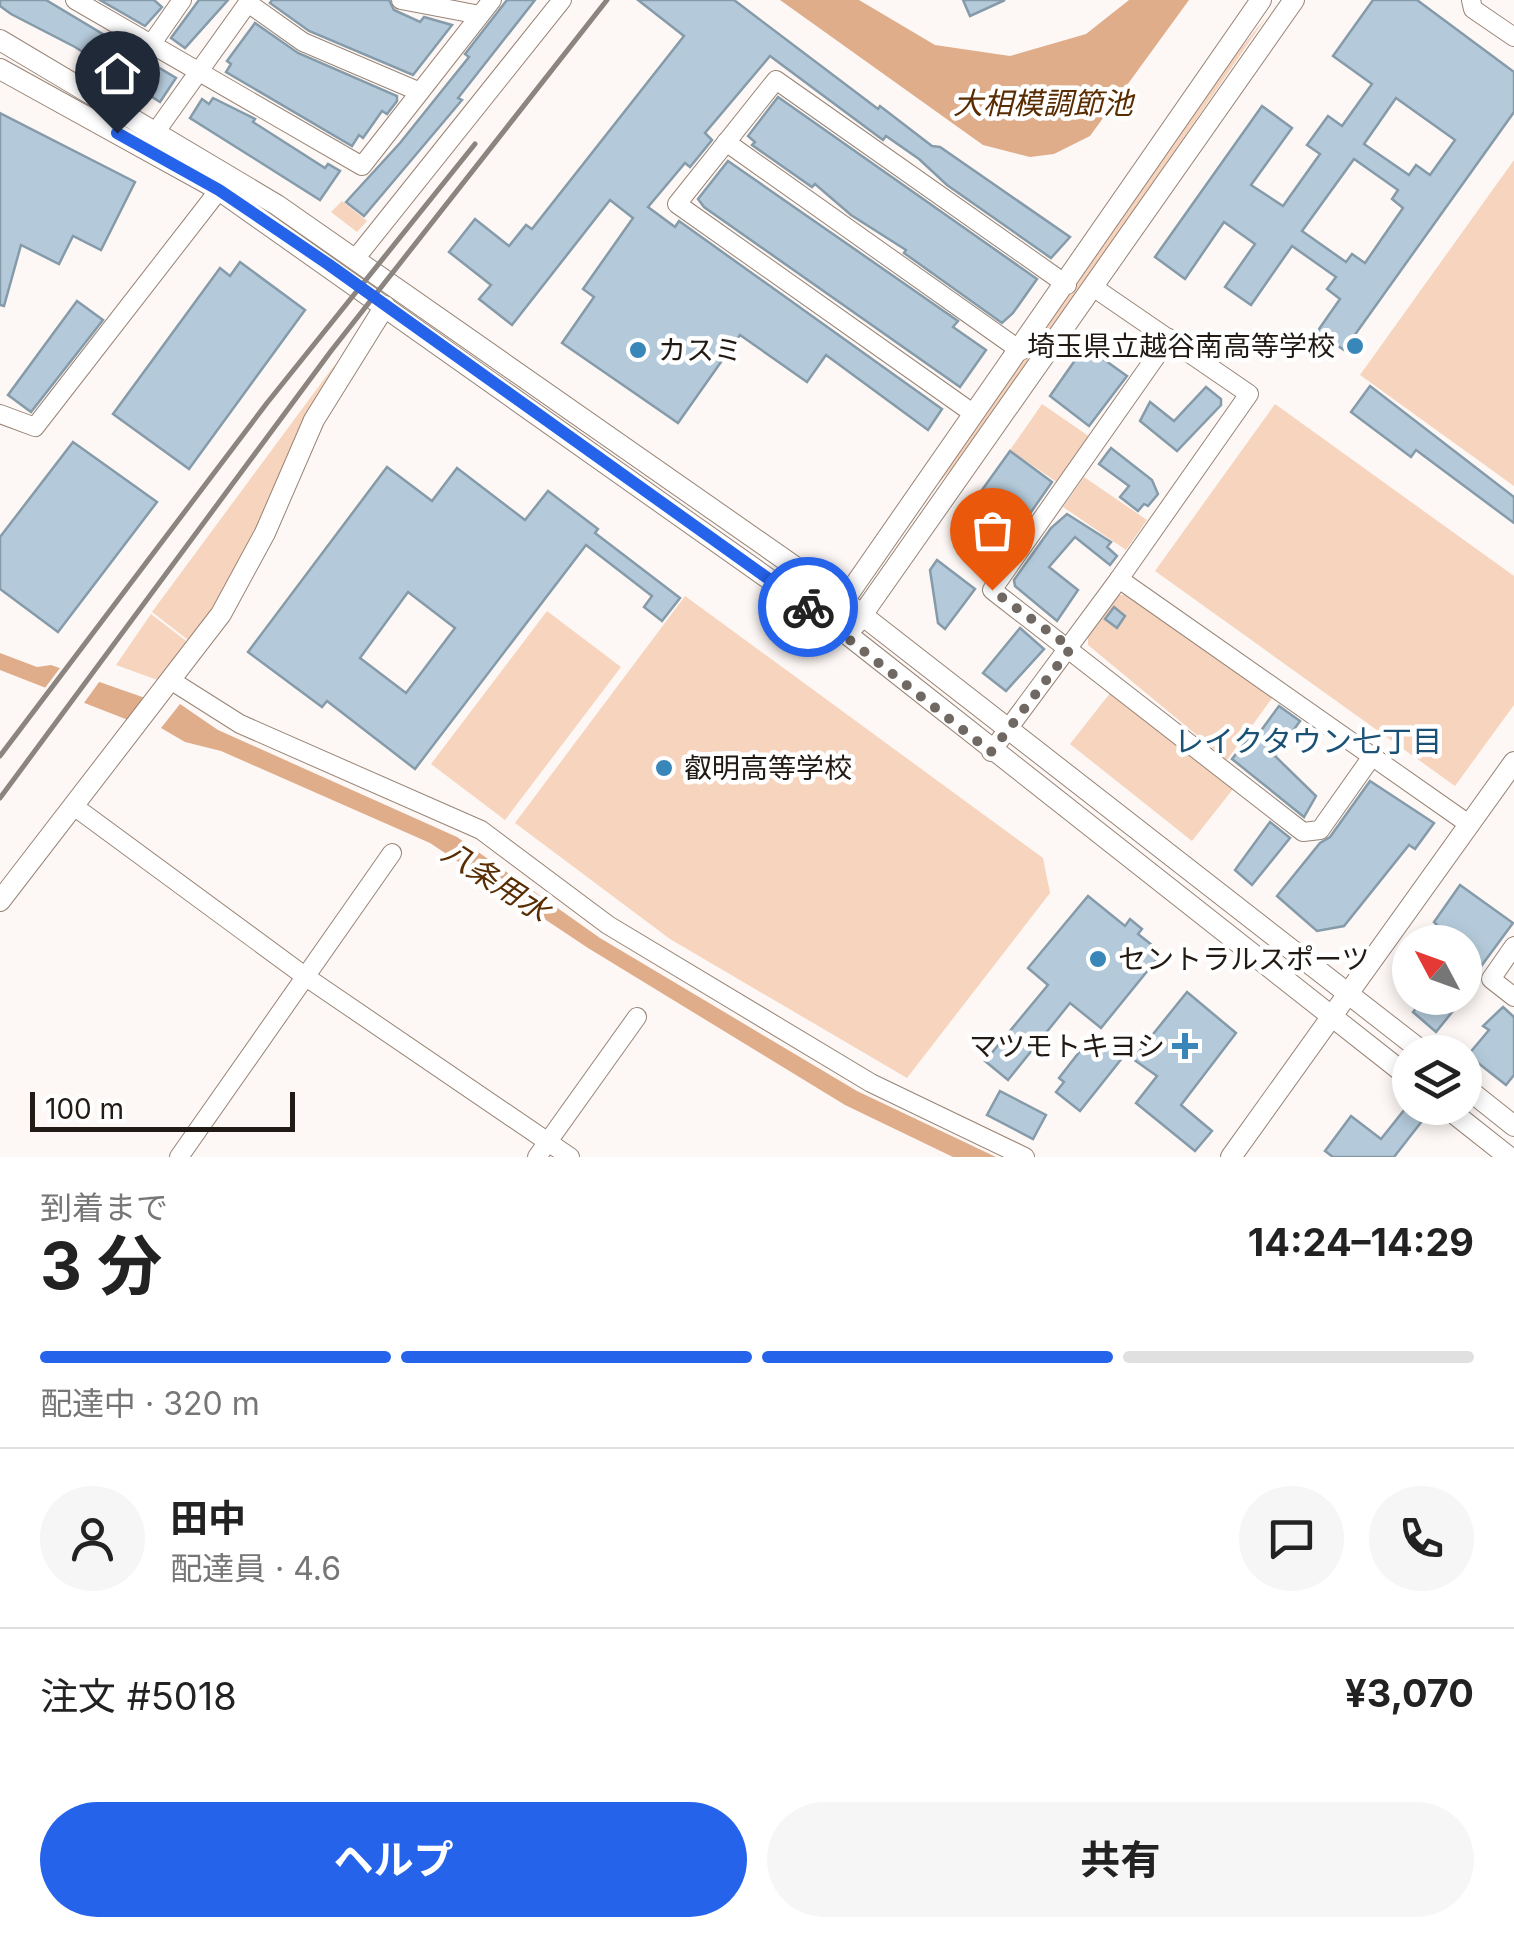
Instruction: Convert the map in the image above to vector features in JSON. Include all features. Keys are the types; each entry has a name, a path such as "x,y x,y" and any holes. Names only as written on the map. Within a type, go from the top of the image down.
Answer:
{"street":[{"path":"76,0 196,74 362,166 486,8"},
{"path":"150,46 182,0"},
{"path":"402,0 486,8"},
{"path":"355,259 562,0"},
{"path":"829,621 1067,285 1261,0"},
{"path":"848,635 1294,0"},
{"path":"1471,0 1473,9 1514,37"},
{"path":"157,130 248,1 302,42 420,92"},
{"path":"0,40 157,130 355,259 863,614 1302,962 1349,992 1402,1035"},
{"path":"0,69 219,190 829,621 1392,1064"},
{"path":"974,414 677,204 776,80 1067,285"},
{"path":"726,142 1021,351"},
{"path":"0,414 35,427 219,190"},
{"path":"991,752 1071,648 1249,394 1093,287"},
{"path":"0,901 166,689 248,567 314,420 385,306"},
{"path":"1169,338 992,590 1303,832 1320,830 1373,755"},
{"path":"1118,579 1470,825"},
{"path":"166,689 481,830 608,925 822,1054 871,1083 1025,1157"},
{"path":"1230,1157 1514,762"},
{"path":"74,807 543,1150 570,1157"},
{"path":"179,1157 392,853"},
{"path":"1514,946 1491,979 1514,997"},
{"path":"543,1150 637,1016"},
{"path":"1482,1101 1514,1126"},
{"path":"1468,1125 1508,1157"}],"shaded area":[{"path":"1267,16 976,441 924,500 1236,54"},
{"path":"1514,160 1514,486 1360,375"},
{"path":"342,201 367,221 357,232 331,212"},
{"path":"336,363 296,440 253,541 192,643 152,612"},
{"path":"1042,404 1090,437 1058,483 1010,450"},
{"path":"1275,404 1514,576 1514,705 1455,786 1155,571"},
{"path":"1084,477 1147,520 1126,550 1063,507"},
{"path":"1117,595 1125,595 1273,697 1227,760 1088,645 1088,636"},
{"path":"685,596 1043,858 1050,893 907,1078 670,939 515,823"},
{"path":"547,611 621,667 505,820 431,764"},
{"path":"151,614 190,644 163,682 116,665"},
{"path":"1111,692 1233,789 1192,841 1070,744"}],"water":[{"name":"大相模調節池","path":"780,0 859,0 935,45 1010,56 1086,34 1129,0 1189,0 1090,136 1054,154 1030,157 983,145"},
{"path":"0,653 37,667 51,665 148,699 128,720 0,670"},
{"name":"八条用水","path":"180,704 218,730 457,837 600,938 857,1091 996,1157 953,1157 845,1105 588,948 430,843 221,751 185,742 161,728"}],"pier":[{"path":"63,664 102,678 81,707 42,692"}],"building":[{"path":"0,0 46,0 176,78 160,102 75,47 11,14 0,6"},
{"path":"100,0 154,0 162,7 145,26"},
{"path":"199,0 228,0 185,48 171,38"},
{"path":"389,0 394,10 420,22 424,17 452,25 413,75 309,31 270,3"},
{"path":"507,0 535,0 458,98 462,100 364,216 346,202 400,143 469,57 465,54"},
{"path":"638,0 734,0 878,109 880,106 932,146 940,147 1070,237 1051,258 947,185 919,159 886,136 883,140 770,56 705,133 712,140 690,167 685,163 648,207 675,227 679,221 942,409 928,430 826,355 807,382 740,335 678,423 562,343 594,297 583,289 633,218 610,200 512,325 479,299 491,285 449,252 475,219 509,246 526,225 532,229 684,36"},
{"path":"963,0 1005,0 970,16"},
{"path":"1373,0 1417,0 1514,72 1514,112 1344,350 1317,332 1340,299 1327,289 1336,277 1292,246 1251,305 1225,287 1255,244 1224,222 1185,279 1155,257 1262,106 1292,128 1251,185 1283,206 1320,154 1307,145 1328,116 1342,126 1372,84 1333,56","holes":["1396,98 1455,140 1430,175 1416,165 1409,175 1364,144","1354,159 1398,190 1392,199 1403,208 1365,263 1352,254 1346,262 1302,231"]},
{"path":"255,23 298,53 397,96 397,101 387,114 382,111 363,138 359,135 352,146 226,72 231,64 227,61"},
{"path":"778,97 1037,279 1013,313 1002,323 904,253 906,250 851,215 815,184 812,187 752,145 755,142 748,136"},
{"path":"213,98 255,119 253,122 325,168 328,164 340,171 320,200 190,118 202,99 209,104"},
{"path":"0,113 135,182 101,250 73,236 59,264 21,245 4,306 0,305"},
{"path":"728,161 958,321 953,327 986,350 960,387 704,207 698,199"},
{"path":"240,262 305,310 189,469 113,414 220,268 230,276"},
{"path":"77,301 103,320 31,412 8,395"},
{"path":"1085,346 1127,376 1089,426 1050,396"},
{"path":"1370,386 1514,497 1514,523 1416,450 1411,457 1351,412"},
{"path":"1206,387 1221,399 1221,405 1177,451 1140,421 1150,402 1174,421"},
{"path":"73,442 157,502 58,632 0,589 0,537"},
{"path":"1111,448 1152,480 1158,494 1148,506 1144,504 1138,511 1120,497 1129,486 1099,464"},
{"path":"1010,451 1052,482 1015,535 972,504"},
{"path":"387,467 432,501 457,468 525,520 548,491 598,529 595,533 680,598 662,621 644,607 652,596 586,545 415,769 327,701 322,707 248,652","holes":["408,592 455,628 406,693 360,658"]},
{"path":"1067,514 1111,542 1107,547 1117,556 1110,565 1075,537 1049,567 1078,590 1057,621 1015,586 1014,580 1051,528"},
{"path":"937,560 975,589 945,629 938,623 930,570"},
{"path":"1114,607 1125,616 1117,628 1105,619"},
{"path":"1020,628 1044,649 1006,691 983,673"},
{"path":"1279,706 1300,721 1275,756 1316,796 1304,817 1232,759 1249,737 1254,740"},
{"path":"1370,781 1434,823 1415,849 1409,845 1344,926 1317,931 1277,896 1320,843 1330,837"},
{"path":"1270,822 1290,838 1252,885 1235,870"},
{"path":"1460,885 1513,923 1482,965 1482,925 1434,922"},
{"path":"1088,896 1125,926 1130,919 1142,929 1138,934 1162,953 1101,1028 1070,1003 1008,1080 985,1061 1048,985 1028,968"},
{"name":"マツモトキヨシ","path":"1187,992 1236,1033 1181,1105 1212,1131 1195,1151 1136,1103 1157,1076 1133,1059"},
{"path":"1503,1007 1514,1017 1514,1075 1506,1085 1482,1066 1482,1038 1489,1030 1483,1026"},
{"path":"1416,1015 1450,1015 1436,1032"},
{"path":"1094,1033 1123,1057 1080,1111 1056,1092 1064,1082 1059,1078"},
{"path":"1000,1091 1046,1115 1033,1139 987,1115"},
{"path":"1351,1116 1381,1139 1392,1125 1419,1125 1394,1157 1333,1157 1325,1151"}],"railway":[{"path":"0,798 331,351 607,0"},
{"path":"0,756 267,403 475,144"}],"way so far":[{"path":"808,607 991,752 1071,648 992,590"}],"place":[{"name":"埼玉県立越谷南高等学校","path":"1355,346"},
{"name":"カスミ","path":"638,350"},
{"name":"叡明高等学校","path":"664,768"},
{"name":"セントラルスポーツ","path":"1098,959"},
{"name":"マツモトキヨシ","path":"1185,1046"}],"district":[{"name":"レイクタウン七丁目","path":"1308,741"}],"route":[{"path":"117,133 219,190 328,264 808,607"}]}
